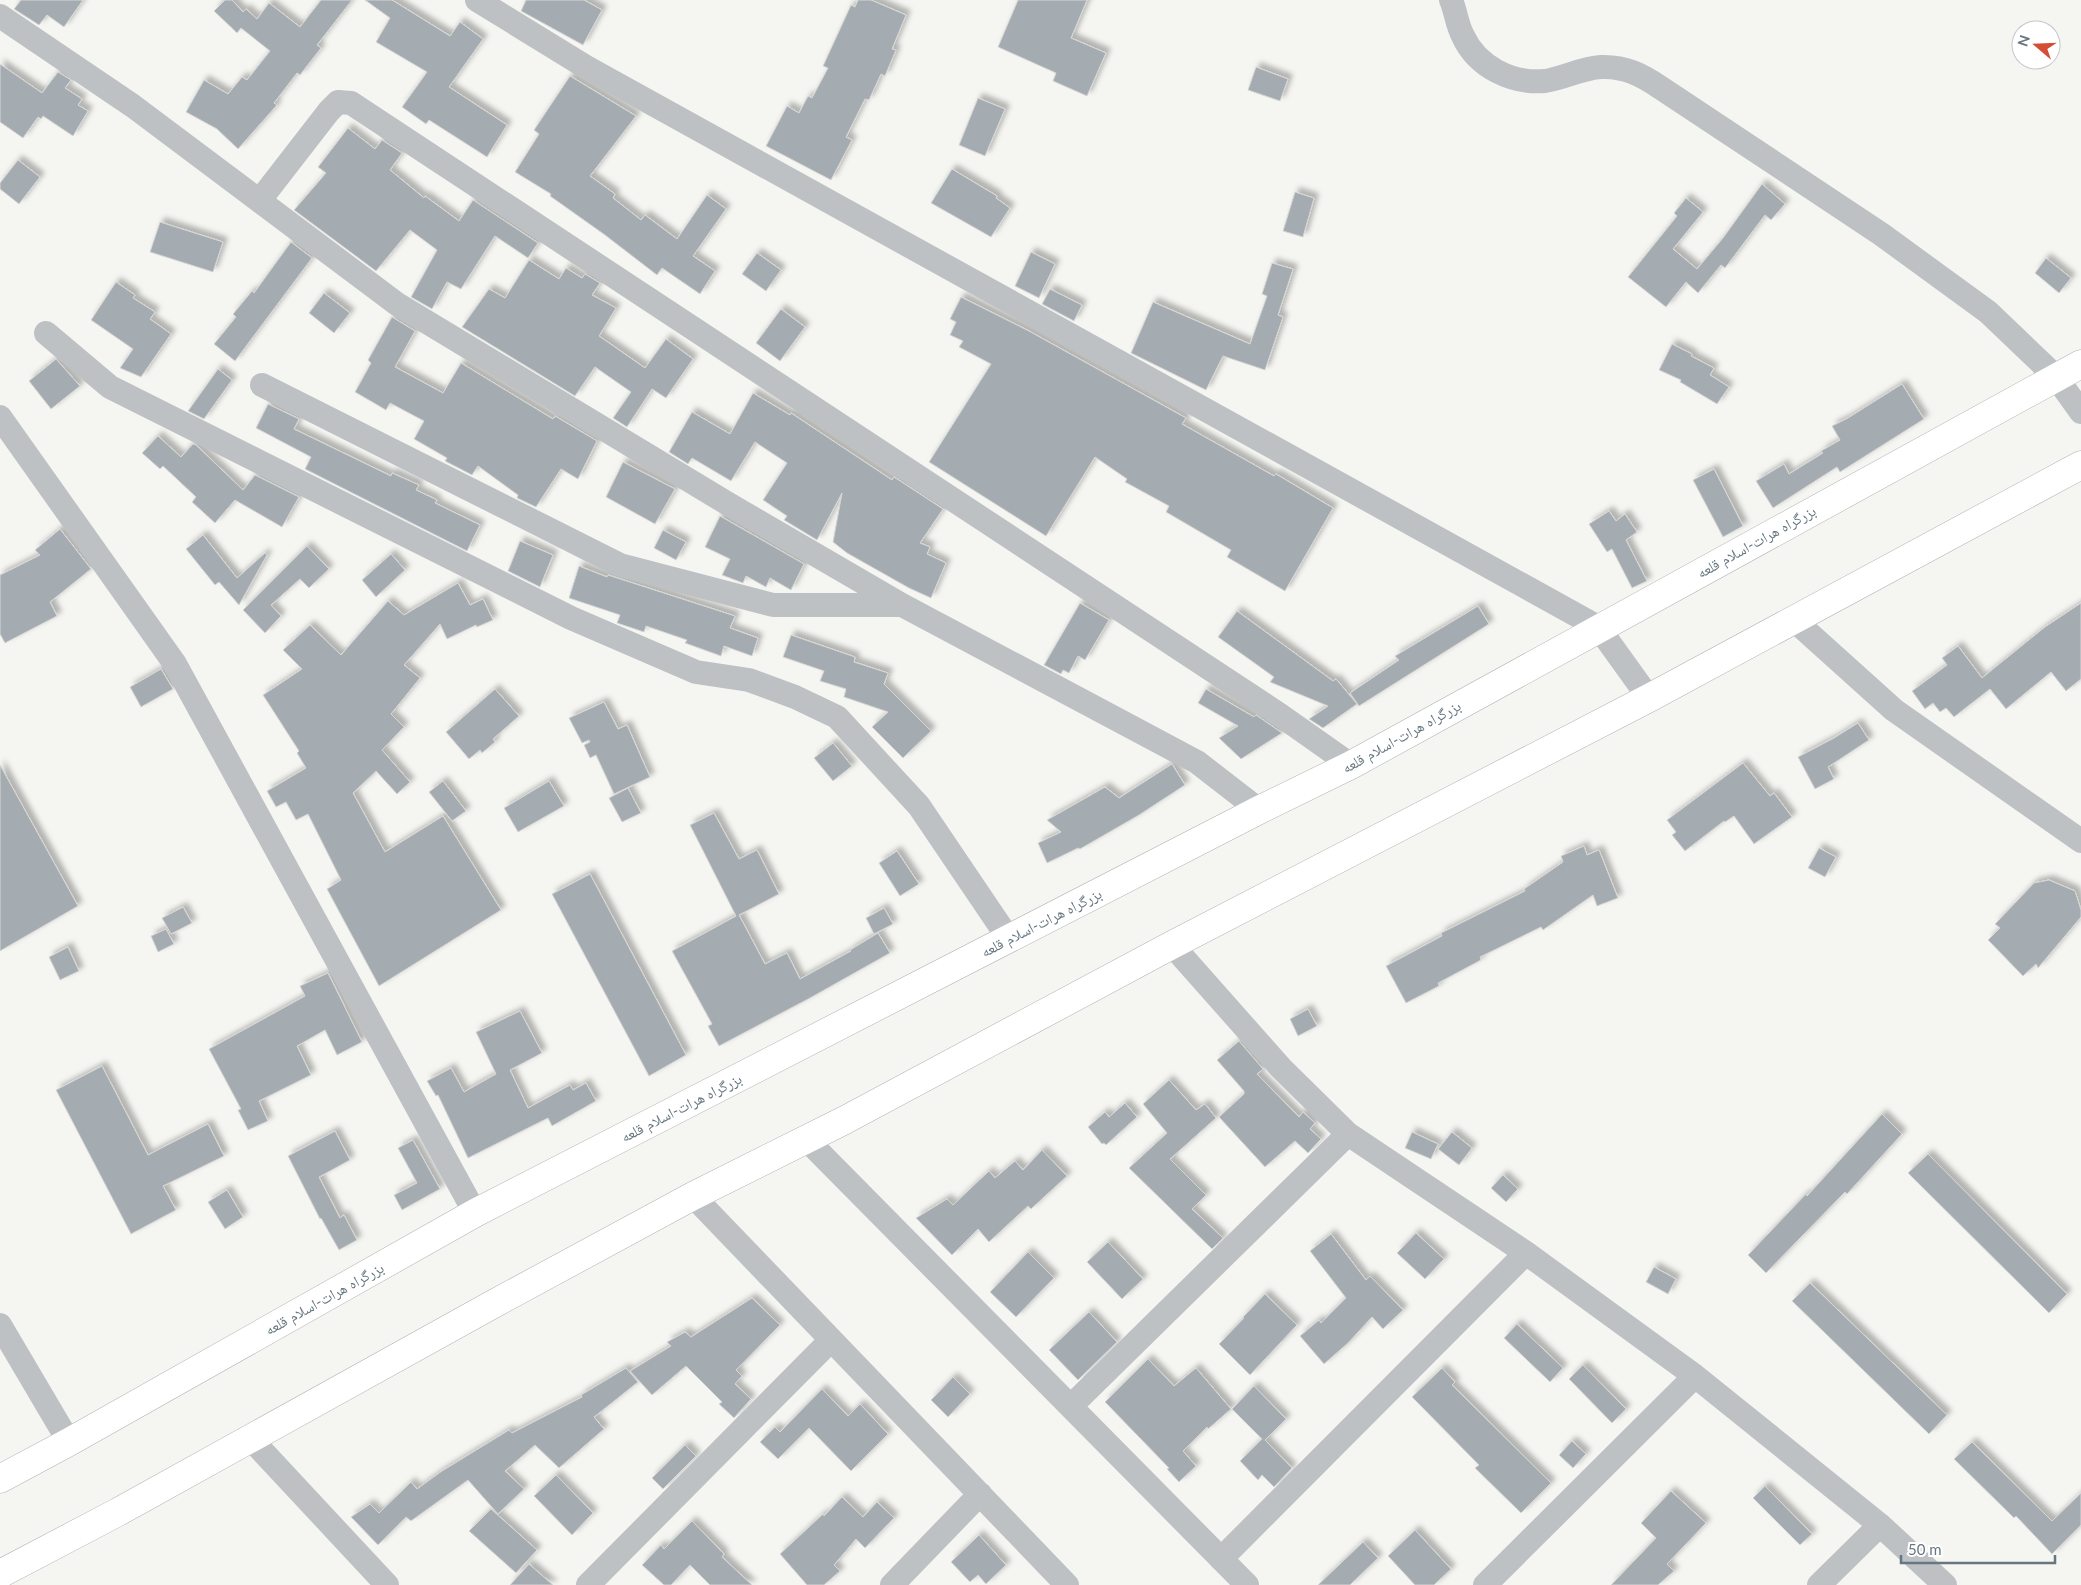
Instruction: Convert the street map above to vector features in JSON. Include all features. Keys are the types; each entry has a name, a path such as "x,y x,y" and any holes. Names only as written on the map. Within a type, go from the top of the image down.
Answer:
{"highway":[{"name":"بزرگراه هرات-اسلام قلعه","path":"0,1479 475,1213 1258,810 1351,765 1598,627 2081,364"},
{"path":"0,1574 118,1512 693,1196 1044,1015 1172,945 1648,698 2081,465"}],"street":[{"path":"477,0 586,67 1598,627 1648,698"},
{"path":"1451,0 1463,36 1474,54 1492,70 1528,81 1546,80 1599,67 1637,72 1881,234 1973,300 2056,377 2081,412"},
{"path":"0,16 133,106 397,304 730,505 902,605 1197,762 1258,810"},
{"path":"260,200 329,110 338,102 351,103 1280,715 1351,765"},
{"path":"46,333 110,387 571,618 696,672 749,680 795,697 837,717 919,806 1009,939"},
{"path":"262,385 620,565 773,605 902,605"},
{"path":"0,417 175,664 475,1213"},
{"path":"1794,620 1894,710 2081,841"},
{"path":"1172,945 1281,1068 1348,1134 1526,1253 1695,1376 1880,1525 1945,1585"},
{"path":"1071,1406 1348,1134"},
{"path":"806,1139 1248,1585"},
{"path":"693,1196 1067,1585"},
{"path":"1221,1559 1526,1253"},
{"path":"0,1324 69,1442"},
{"path":"588,1585 831,1340"},
{"path":"1485,1585 1695,1376"},
{"path":"250,1438 387,1585"},
{"path":"892,1585 980,1494"},
{"path":"1819,1585 1880,1525"}],"building":[{"path":"21,0 83,0 64,27 47,15 39,25 14,9"},
{"path":"225,0 232,0 243,12 246,9 257,19 269,3 300,27 321,0 352,0 317,45 321,48 300,75 297,73 274,103 277,105 238,149 217,129 186,112 204,80 228,94 242,77 247,80 270,51 241,28 237,33 214,11"},
{"path":"365,0 392,0 450,36 460,22 483,39 449,87 507,125 487,157 429,120 426,124 402,107 427,72 376,42 390,18"},
{"path":"526,0 584,0 602,10 583,45 521,11"},
{"path":"858,0 871,0 906,15 892,49 896,50 885,76 881,74 869,100 865,99 846,137 852,140 831,180 766,146 787,106 799,113 808,96 812,98 828,68 823,66 851,5 855,7"},
{"path":"1018,0 1087,0 1071,38 1106,53 1087,96 1053,81 1056,73 998,47"},
{"path":"0,64 42,93 58,72 71,80 65,88 82,99 78,105 88,111 73,136 43,116 41,119 38,117 23,138 0,122"},
{"path":"1256,67 1288,79 1280,101 1248,90"},
{"path":"570,76 636,116 590,176 615,194 613,198 641,220 645,215 677,239 707,195 726,209 693,256 715,271 700,294 662,268 657,275 550,196 551,194 515,172 539,134 534,130"},
{"path":"978,98 1005,109 985,156 959,145"},
{"path":"348,128 375,149 382,140 402,153 390,170 424,198 425,196 459,221 473,200 538,243 528,258 495,236 461,289 447,282 432,309 411,297 437,250 410,230 376,271 294,210 326,173 318,167"},
{"path":"18,160 40,177 19,204 0,189 0,183"},
{"path":"952,169 997,196 996,198 1010,208 991,237 931,203"},
{"path":"1762,184 1785,204 1771,220 1765,215 1725,268 1721,265 1698,293 1686,282 1666,307 1628,277 1677,216 1674,213 1686,198 1703,212 1673,249 1697,269 1723,238"},
{"path":"1295,192 1314,198 1303,237 1283,231"},
{"path":"160,222 223,242 213,272 150,252"},
{"path":"291,242 312,258 235,361 214,344 236,317 233,314 252,291 254,293"},
{"path":"1031,252 1055,264 1039,298 1015,286"},
{"path":"757,253 781,270 766,291 742,274"},
{"path":"2046,258 2071,278 2059,293 2035,273"},
{"path":"529,260 559,279 566,268 582,278 585,274 600,283 592,295 616,308 599,336 645,368 666,339 693,359 666,398 652,389 627,427 613,418 631,392 595,367 575,396 462,327 489,289 505,298"},
{"path":"1272,263 1293,269 1278,315 1283,317 1265,370 1223,356 1206,390 1131,353 1153,302 1250,344 1267,296 1262,294"},
{"path":"116,282 135,295 133,298 155,312 150,319 171,334 141,377 120,368 133,349 91,320"},
{"path":"1050,289 1082,305 1074,321 1042,304"},
{"path":"324,293 350,313 334,333 309,313"},
{"path":"961,297 1027,330 1186,418 1182,424 1274,476 1276,474 1333,508 1285,591 1227,557 1231,550 1166,512 1169,506 1125,482 1127,479 1095,457 1046,536 929,462 991,364 959,347 963,341 950,335 956,322 950,319"},
{"path":"781,309 805,327 780,361 756,343"},
{"path":"392,317 415,331 395,367 443,393 461,363 553,419 555,416 597,441 578,479 561,469 536,507 517,498 518,495 478,466 472,475 445,461 447,458 414,439 424,421 390,403 386,410 355,392 371,363 368,360"},
{"path":"1672,344 1714,368 1710,375 1729,387 1717,404 1680,382 1681,380 1659,370"},
{"path":"56,359 80,386 51,409 29,381"},
{"path":"218,369 232,380 204,419 188,411"},
{"path":"1902,384 1924,419 1840,472 1837,467 1773,508 1756,481 1784,464 1789,474 1823,453 1821,451 1840,440 1832,426"},
{"path":"753,393 790,415 791,413 892,480 894,477 943,509 920,543 930,547 927,554 946,563 931,598 909,588 847,553 833,542 842,493 817,540 784,520 787,516 763,500 787,463 755,442 731,481 692,458 688,464 669,452 692,412 730,434"},
{"path":"268,404 299,419 294,429 391,476 392,473 419,485 416,490 437,500 435,503 480,525 467,551 305,469 311,457 256,428"},
{"path":"158,436 181,457 193,444 196,445 243,490 255,475 299,497 282,527 235,500 215,523 192,502 196,497 163,466 160,469 142,453"},
{"path":"623,462 675,489 655,524 606,497"},
{"path":"1714,469 1743,526 1723,537 1693,480"},
{"path":"1609,511 1616,521 1625,514 1637,532 1626,540 1647,581 1632,588 1612,549 1607,552 1589,524"},
{"path":"720,516 804,564 791,590 770,578 766,587 746,576 743,583 722,575 730,559 705,547"},
{"path":"60,529 91,569 50,602 57,616 5,643 0,634 0,575 40,555 35,550"},
{"path":"663,530 686,542 676,560 654,548"},
{"path":"203,535 237,578 265,553 267,555 239,605 219,582 215,585 186,549"},
{"path":"520,541 553,555 540,587 508,571"},
{"path":"307,546 329,569 309,588 300,579 271,605 281,616 265,633 243,610"},
{"path":"391,554 405,570 376,597 362,580"},
{"path":"579,566 607,577 608,575 735,616 730,628 758,638 752,656 724,646 721,656 685,643 687,640 646,626 644,632 617,623 620,615 569,598"},
{"path":"458,583 470,605 483,599 493,620 477,627 476,625 447,639 440,624 404,665 420,678 391,714 404,727 382,750 410,782 397,794 376,771 353,793 385,852 443,816 501,910 379,986 327,889 341,880 308,814 296,820 286,802 276,807 267,791 306,768 297,753 299,751 263,695 302,669 283,650 310,625 341,655 388,601 404,615"},
{"path":"1080,603 1109,620 1085,660 1078,656 1069,673 1063,670 1061,674 1044,665"},
{"path":"2081,603 2081,679 2066,691 2051,672 2006,709 1990,689 1954,717 1946,708 1940,712 1933,703 1925,709 1912,691 1947,665 1942,658 1958,646 1982,678 2045,627"},
{"path":"1478,606 1489,624 1359,706 1350,693 1399,660 1395,656"},
{"path":"1237,611 1333,681 1336,679 1357,704 1323,728 1309,719 1328,706 1270,682 1274,677 1218,637"},
{"path":"791,635 855,657 854,662 888,673 884,684 931,731 903,758 872,727 888,712 844,697 846,689 820,681 824,671 783,657"},
{"path":"161,669 173,689 141,707 130,687"},
{"path":"495,689 519,716 493,739 495,742 482,753 480,750 469,759 446,732"},
{"path":"1206,689 1254,717 1256,715 1282,733 1241,759 1219,738 1238,726 1198,703"},
{"path":"604,702 618,729 627,725 650,777 614,794 596,755 590,758 584,745 590,742 589,740 582,743 569,718"},
{"path":"1858,723 1869,740 1828,767 1834,779 1815,789 1798,757"},
{"path":"833,743 852,766 833,781 814,758"},
{"path":"1743,763 1770,796 1774,793 1792,817 1754,844 1734,816 1724,821 1685,851 1672,835 1676,832 1667,820"},
{"path":"1172,764 1185,785 1139,815 1080,849 1078,848 1047,863 1038,843 1061,832 1047,820 1105,787 1119,798"},
{"path":"0,765 78,906 0,951"},
{"path":"443,781 466,811 452,821 429,792"},
{"path":"549,781 564,806 518,832 504,808"},
{"path":"628,788 641,813 622,822 609,798"},
{"path":"714,813 739,859 757,850 779,894 739,915 765,964 787,953 800,979 851,951 878,933 890,953 719,1046 708,1026 712,1024 672,951 736,916 690,825"},
{"path":"1584,846 1587,855 1599,850 1618,898 1597,906 1593,895 1543,930 1541,927 1480,957 1481,960 1438,983 1439,986 1406,1003 1386,966 1442,936 1441,933 1525,891 1524,889 1563,862 1561,856"},
{"path":"1819,848 1836,857 1825,877 1808,868"},
{"path":"897,851 919,884 900,896 879,863"},
{"path":"590,874 686,1055 649,1076 552,894"},
{"path":"2049,880 2075,891 2081,910 2081,917 2038,968 2036,964 2023,976 1988,940 2000,928 1995,924 2034,883"},
{"path":"183,907 192,923 171,934 162,918"},
{"path":"884,908 893,924 874,934 866,918"},
{"path":"166,929 174,944 158,952 151,936"},
{"path":"68,947 79,971 60,980 49,957"},
{"path":"328,973 362,1042 337,1055 325,1030 297,1046 311,1075 259,1101 268,1121 248,1130 238,1110 241,1109 209,1049 305,996 300,986"},
{"path":"1308,1009 1317,1026 1298,1036 1290,1019"},
{"path":"520,1011 542,1053 510,1070 528,1108 570,1085 573,1090 586,1083 596,1101 552,1126 548,1118 468,1158 438,1095 436,1096 427,1081 451,1068 464,1092 496,1074 476,1032"},
{"path":"1239,1041 1263,1069 1257,1074 1299,1117 1303,1112 1315,1123 1310,1129 1321,1139 1308,1153 1295,1141 1265,1167 1219,1117 1244,1094 1244,1091 1217,1060"},
{"path":"102,1066 148,1155 208,1124 224,1156 163,1186 176,1210 131,1234 56,1090"},
{"path":"1169,1080 1196,1110 1205,1104 1216,1118 1170,1159 1206,1195 1192,1209 1223,1238 1212,1249 1129,1168 1167,1133 1143,1104"},
{"path":"1125,1103 1137,1117 1106,1145 1102,1144 1088,1127 1105,1112 1109,1117"},
{"path":"1882,1114 1902,1134 1847,1194 1845,1192 1766,1273 1748,1255 1806,1194 1807,1196"},
{"path":"335,1131 350,1160 319,1177 340,1218 344,1215 357,1240 339,1250 320,1219 288,1156"},
{"path":"1412,1132 1438,1144 1431,1159 1405,1148"},
{"path":"1452,1132 1472,1148 1459,1165 1438,1149"},
{"path":"413,1140 440,1189 402,1210 394,1195 417,1183 398,1148"},
{"path":"1042,1150 1067,1176 1031,1209 1028,1206 989,1242 978,1229 952,1255 916,1218 947,1199 953,1205 989,1171 995,1178 1015,1161 1023,1170"},
{"path":"1928,1154 2067,1294 2049,1313 1908,1173"},
{"path":"1503,1175 1518,1189 1506,1202 1491,1188"},
{"path":"227,1190 243,1217 225,1229 208,1202"},
{"path":"1416,1233 1444,1259 1425,1279 1397,1253"},
{"path":"1331,1234 1366,1280 1370,1276 1403,1310 1383,1329 1372,1317 1348,1343 1324,1364 1300,1336 1319,1320 1321,1323 1346,1298 1310,1251"},
{"path":"1108,1242 1143,1279 1122,1299 1087,1262"},
{"path":"1028,1252 1054,1278 1016,1317 990,1292"},
{"path":"1654,1267 1676,1279 1668,1294 1646,1282"},
{"path":"1810,1283 1947,1415 1929,1434 1792,1301"},
{"path":"1265,1294 1297,1325 1250,1375 1219,1344"},
{"path":"752,1298 780,1325 736,1370 742,1376 735,1384 751,1399 734,1418 719,1404 722,1402 686,1366 652,1395 630,1371 671,1346 667,1342 685,1332 691,1337"},
{"path":"1089,1312 1117,1342 1078,1380 1049,1350"},
{"path":"1517,1324 1563,1368 1550,1382 1504,1338"},
{"path":"1148,1359 1174,1386 1196,1368 1231,1409 1208,1429 1207,1427 1183,1451 1196,1466 1179,1482 1167,1469 1169,1468 1105,1402"},
{"path":"1583,1365 1626,1409 1612,1423 1569,1379"},
{"path":"626,1368 638,1382 594,1417 604,1429 559,1468 535,1445 505,1471 524,1489 498,1514 468,1480 411,1521 406,1517 378,1545 351,1517 370,1504 379,1513 411,1482 417,1489 442,1471 509,1430 512,1433 582,1397 581,1395"},
{"path":"1442,1368 1455,1382 1452,1385 1551,1483 1521,1513 1475,1468 1479,1465 1412,1397"},
{"path":"953,1377 970,1394 948,1417 931,1400"},
{"path":"1254,1386 1286,1419 1265,1440 1292,1468 1274,1487 1262,1475 1258,1480 1240,1461 1262,1439 1232,1409"},
{"path":"822,1389 848,1416 860,1404 888,1434 851,1471 809,1428 778,1459 760,1442 775,1427 780,1432"},
{"path":"1572,1441 1586,1454 1573,1468 1559,1455"},
{"path":"1972,1442 2052,1521 2081,1493 2081,1525 2052,1554 2016,1516 2014,1518 1954,1459"},
{"path":"685,1445 696,1456 663,1489 652,1478"},
{"path":"556,1475 593,1513 572,1535 534,1496"},
{"path":"1765,1486 1812,1534 1800,1545 1753,1498"},
{"path":"1671,1491 1706,1523 1667,1564 1674,1571 1658,1585 1611,1585 1656,1538 1641,1523"},
{"path":"842,1497 863,1517 877,1502 894,1518 865,1548 856,1539 834,1565 840,1571 824,1585 807,1585 780,1554 823,1514 824,1516"},
{"path":"491,1509 537,1550 516,1573 469,1531"},
{"path":"692,1521 724,1554 722,1557 752,1585 710,1585 690,1565 671,1585 664,1585 642,1565 661,1545 664,1549"},
{"path":"1415,1530 1451,1569 1434,1585 1415,1585 1388,1556"},
{"path":"979,1535 1006,1565 986,1584 978,1575 970,1582 951,1562"},
{"path":"1363,1542 1378,1558 1350,1585 1318,1585"},
{"path":"529,1564 553,1585 510,1585"}]}
